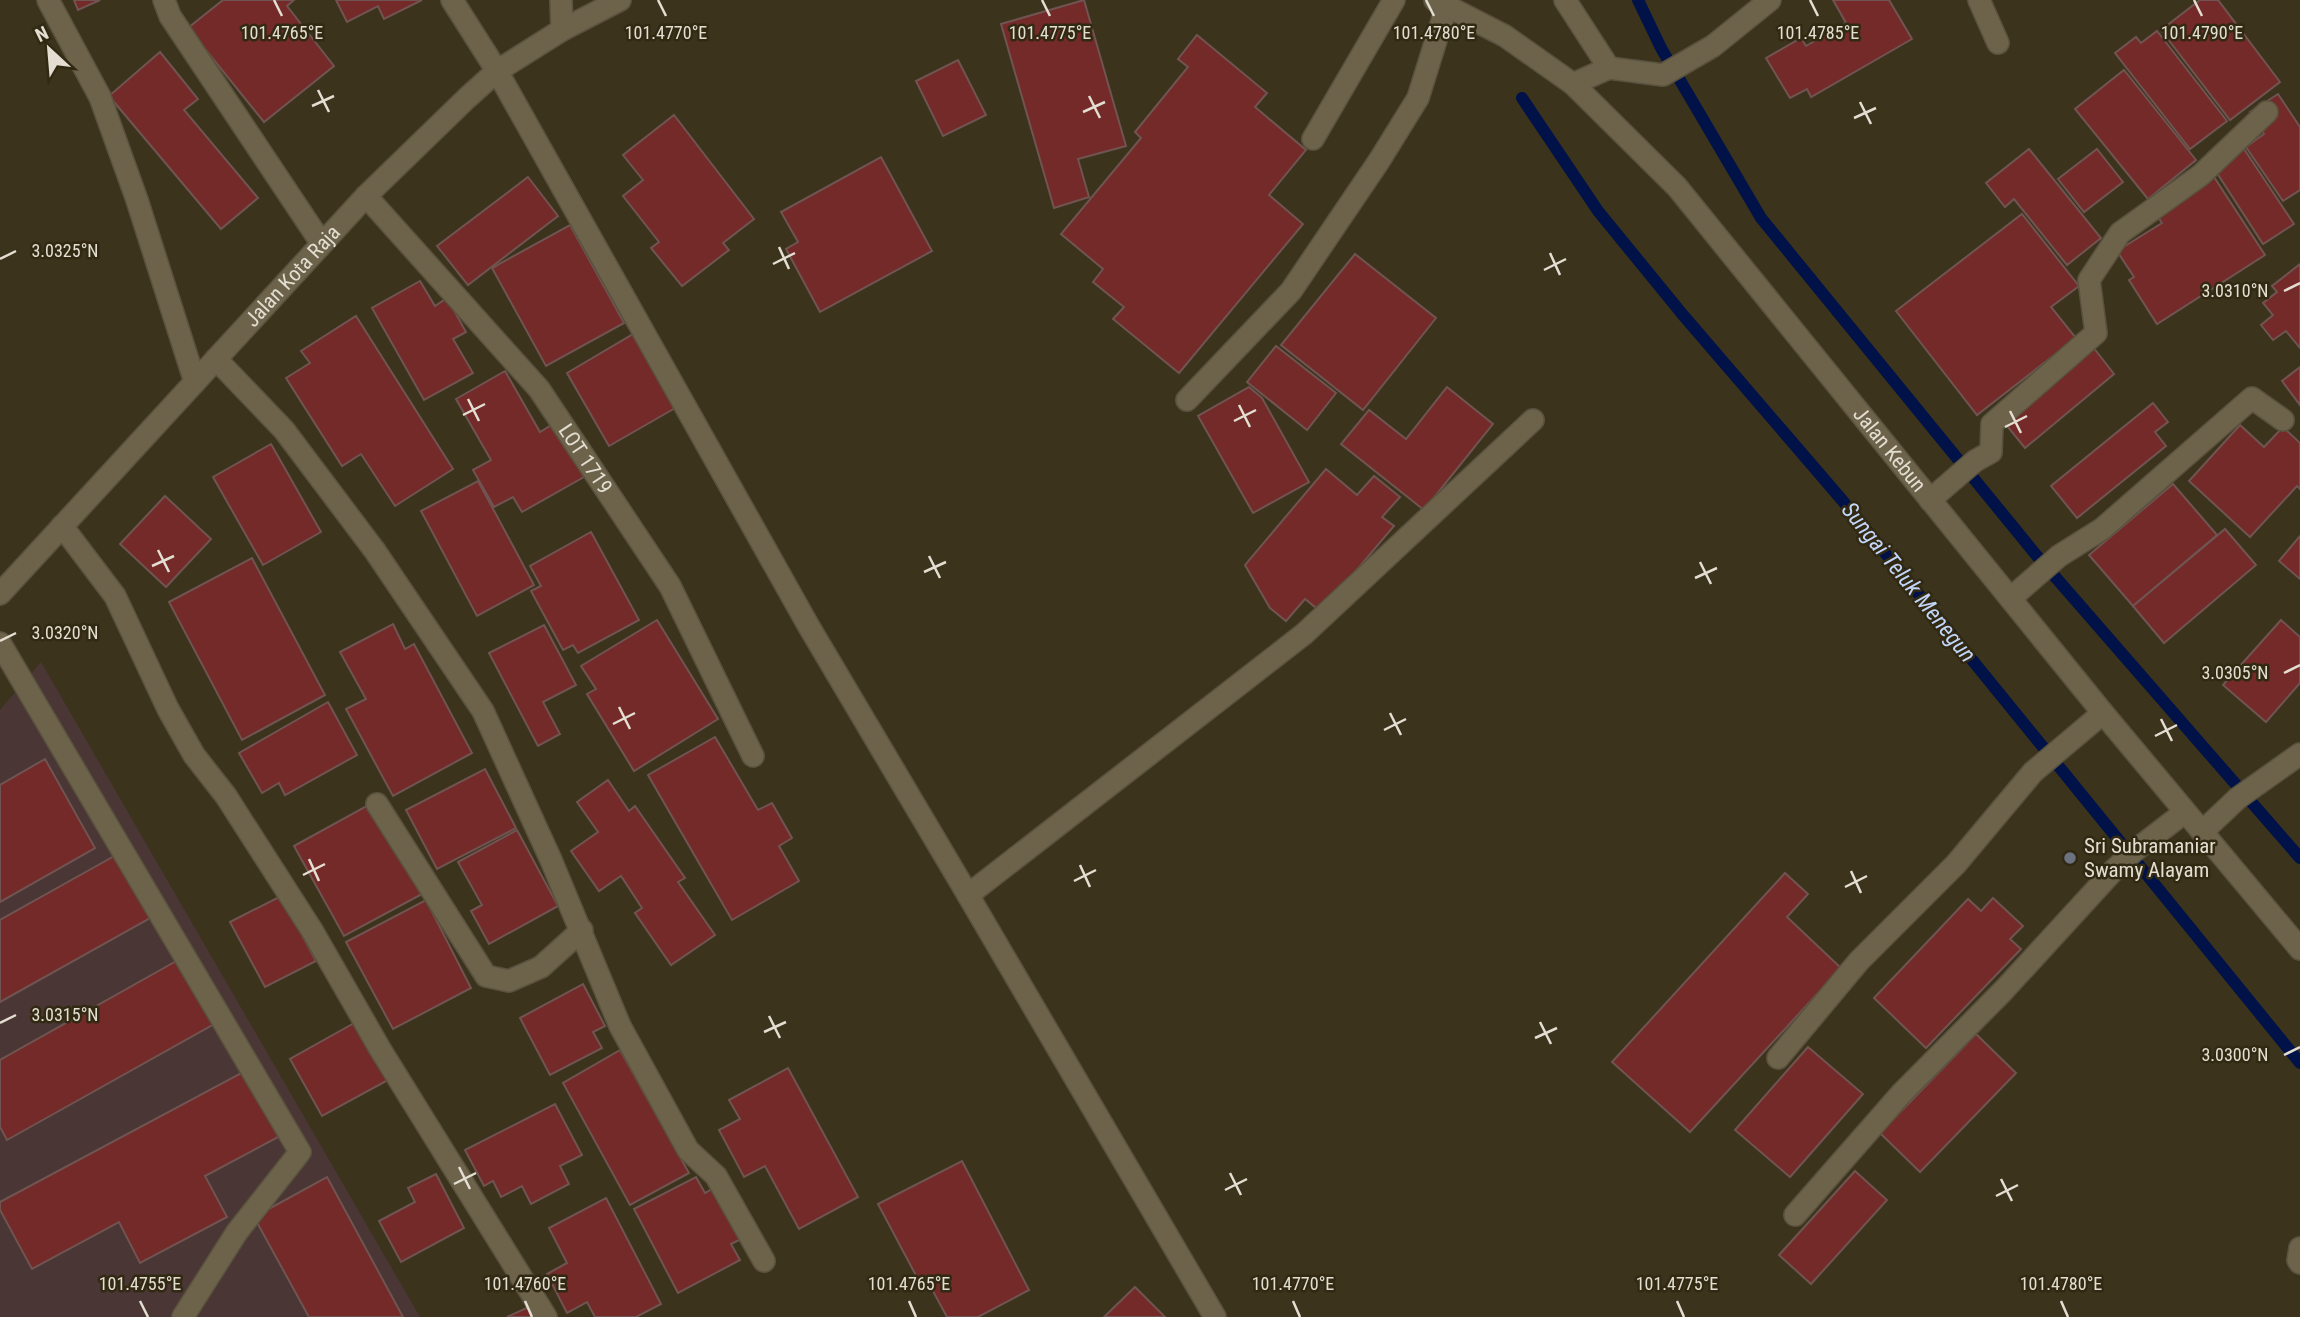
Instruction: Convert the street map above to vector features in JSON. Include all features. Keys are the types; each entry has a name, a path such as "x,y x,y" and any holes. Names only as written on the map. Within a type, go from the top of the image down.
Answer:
{"street":[{"path":"48,0 100,97 141,212 195,382"},
{"path":"164,0 170,16 322,244"},
{"path":"452,0 497,71 808,625 1215,1317"},
{"path":"561,0 562,30"},
{"name":"Jalan Kota Raja","path":"0,594 366,196 467,97 497,71 562,30 621,0"},
{"path":"1313,139 1394,0"},
{"path":"1565,0 1609,68"},
{"path":"1573,84 1609,68 1663,75 1713,46 1770,0"},
{"path":"1979,0 1998,43"},
{"path":"1187,400 1291,291 1379,161 1418,97 1441,2"},
{"name":"Jalan Kebun","path":"1441,2 1505,36 1573,84 1677,187 2103,713 2297,941"},
{"path":"1930,500 1975,461 1990,452 1992,424 2096,333 2089,280 2120,233 2201,175 2267,112"},
{"name":"LOT 1719","path":"366,196 539,389 670,586 753,757"},
{"path":"216,359 284,430 374,551 483,711 582,930 620,1026 688,1150 716,1176 764,1261"},
{"path":"2011,598 2059,556 2102,529 2252,398 2283,420"},
{"path":"968,895 1304,634 1532,420"},
{"path":"62,526 115,596 168,709 194,755 226,796 313,932 380,1049 546,1317"},
{"path":"0,643 300,1152 237,1232 183,1317"},
{"path":"1778,1058 1859,961 1956,864 2033,772 2103,713"},
{"path":"2202,832 2238,798 2300,754"},
{"path":"377,804 486,976 509,981 541,967 582,930"},
{"path":"1795,1215 1901,1094 2003,991 2114,870 2185,812"},
{"path":"2300,1248 2300,1263"}],"shaded area":[{"path":"41,662 420,1317 0,1317 0,710"}],"building":[{"path":"74,0 100,0 78,10"},
{"path":"223,0 294,0 287,6 334,66 264,122 188,28"},
{"path":"336,0 422,0 384,19 378,6 347,22"},
{"path":"1084,0 1126,146 1078,159 1089,197 1054,208 1001,24"},
{"path":"1833,0 1889,0 1912,39 1811,97 1807,89 1790,98 1766,58 1801,38 1806,46 1846,23"},
{"path":"2200,0 2218,0 2280,82 2230,120 2161,30"},
{"path":"2157,31 2227,121 2190,149 2115,53 2136,37 2141,43"},
{"path":"1197,35 1267,93 1255,107 1306,150 1269,195 1303,224 1179,373 1113,319 1124,307 1093,282 1103,269 1061,234 1141,138 1135,132 1188,67 1178,59"},
{"path":"160,52 198,99 184,110 258,198 221,229 109,96"},
{"path":"958,60 986,115 943,136 916,81"},
{"path":"2124,70 2196,160 2148,199 2075,109"},
{"path":"2278,94 2300,127 2300,190 2283,201 2246,147 2264,134 2250,112"},
{"path":"674,115 754,219 723,243 729,250 682,286 651,248 659,242 623,196 643,180 623,155"},
{"path":"2029,149 2101,238 2067,265 2014,199 2005,207 1986,183"},
{"path":"2097,149 2123,182 2084,212 2058,179"},
{"path":"2244,149 2294,224 2263,244 2217,173 2225,167 2222,163"},
{"path":"881,157 932,251 820,312 786,249 798,242 781,212"},
{"path":"528,177 558,216 468,285 437,246"},
{"path":"2214,177 2265,255 2157,324 2129,280 2134,277 2117,251 2162,223 2156,214"},
{"path":"2022,214 2079,286 2051,307 2076,338 1977,415 1896,311"},
{"path":"570,225 624,323 546,366 492,268"},
{"path":"1355,254 1436,318 1363,410 1281,345"},
{"path":"2300,264 2300,348 2286,331 2273,340 2261,325 2273,315 2263,303 2277,292 2272,286"},
{"path":"420,281 435,306 447,298 466,332 453,339 473,373 424,400 372,308"},
{"path":"356,316 453,469 395,506 361,454 342,466 286,378 310,363 301,351"},
{"path":"635,333 677,407 609,446 567,373"},
{"path":"1276,346 1336,393 1307,430 1247,382"},
{"path":"2093,347 2114,374 2025,448 2003,421"},
{"path":"2300,367 2300,405 2282,381"},
{"path":"505,371 540,432 553,424 584,477 522,512 513,497 494,507 473,470 491,460 456,399"},
{"path":"1249,387 1262,398 1309,482 1253,513 1198,416"},
{"path":"1447,387 1493,424 1424,510 1341,444 1369,410 1406,439"},
{"path":"2153,403 2168,422 2155,432 2166,446 2077,518 2051,486"},
{"path":"2240,425 2264,447 2283,427 2300,443 2300,489 2297,486 2250,537 2189,481"},
{"path":"271,444 321,532 263,565 213,477"},
{"path":"1326,469 1357,495 1374,476 1400,497 1382,517 1394,526 1321,612 1305,599 1286,621 1270,608 1245,565"},
{"path":"478,481 534,585 477,616 421,511"},
{"path":"2173,484 2217,535 2133,606 2089,555"},
{"path":"165,496 211,539 166,587 120,544"},
{"path":"2225,529 2256,565 2164,643 2133,606"},
{"path":"591,532 639,620 578,653 573,645 563,650 531,591 541,586 530,566"},
{"path":"2300,536 2300,579 2279,561"},
{"path":"252,558 325,695 242,740 169,602"},
{"path":"657,620 718,719 634,771 587,694 596,689 581,666"},
{"path":"2281,620 2300,637 2300,683 2266,722 2223,685"},
{"path":"393,624 405,649 414,644 472,753 393,796 346,709 366,699 340,652"},
{"path":"544,625 576,685 543,702 560,734 538,746 489,653"},
{"path":"328,702 357,755 285,795 279,783 262,793 239,753"},
{"path":"715,737 758,810 772,803 792,838 779,846 799,881 732,920 648,775"},
{"path":"45,759 95,848 0,902 0,785"},
{"path":"485,769 516,828 437,869 406,810"},
{"path":"608,780 629,811 635,806 685,878 678,882 715,935 671,965 635,913 642,908 621,876 599,891 571,851 598,832 577,802"},
{"path":"372,803 422,894 344,936 294,846"},
{"path":"517,830 558,906 489,944 471,911 482,905 458,862"},
{"path":"125,850 159,913 0,1002 0,920"},
{"path":"1785,873 1808,894 1787,917 1841,968 1690,1132 1612,1062"},
{"path":"281,896 316,961 265,987 230,922"},
{"path":"1993,898 2023,926 2010,939 2021,949 1926,1048 1874,998 1968,899 1981,911"},
{"path":"426,900 471,988 393,1029 346,942"},
{"path":"187,955 223,1019 7,1140 0,1127 0,1060"},
{"path":"583,984 605,1026 593,1032 602,1048 550,1075 520,1018"},
{"path":"356,1022 388,1080 322,1116 290,1059"},
{"path":"1976,1034 2016,1073 1920,1172 1880,1133"},
{"path":"1808,1047 1863,1094 1790,1177 1735,1130"},
{"path":"620,1050 689,1173 630,1205 563,1083"},
{"path":"788,1068 858,1197 799,1229 765,1166 744,1177 719,1130 740,1119 729,1100"},
{"path":"245,1071 280,1136 205,1176 227,1217 140,1263 119,1222 32,1269 0,1210 0,1202"},
{"path":"555,1104 582,1155 560,1166 569,1184 531,1204 522,1186 501,1197 493,1181 484,1186 465,1150"},
{"path":"962,1161 1029,1290 978,1317 947,1317 927,1280 920,1283 878,1204"},
{"path":"1855,1171 1887,1200 1811,1284 1779,1255"},
{"path":"436,1174 464,1228 401,1262 379,1221 415,1202 408,1188"},
{"path":"327,1177 403,1317 309,1317 254,1217"},
{"path":"696,1177 705,1193 717,1186 745,1237 731,1244 740,1260 678,1293 634,1209"},
{"path":"606,1198 661,1304 636,1317 595,1317 587,1302 567,1313 547,1274 567,1263 549,1228"},
{"path":"1135,1287 1165,1317 1104,1317"},
{"path":"535,1304 541,1317 507,1317"}],"waterway":[{"path":"1638,0 1661,48 1761,218 2037,556 2300,858"},
{"name":"Sungai Teluk Menegun","path":"1522,98 1598,211 1683,315 1842,500 2300,1063"}],"place":[{"name":"Sri Subramaniar Swamy Alayam","path":"2070,858"}]}
